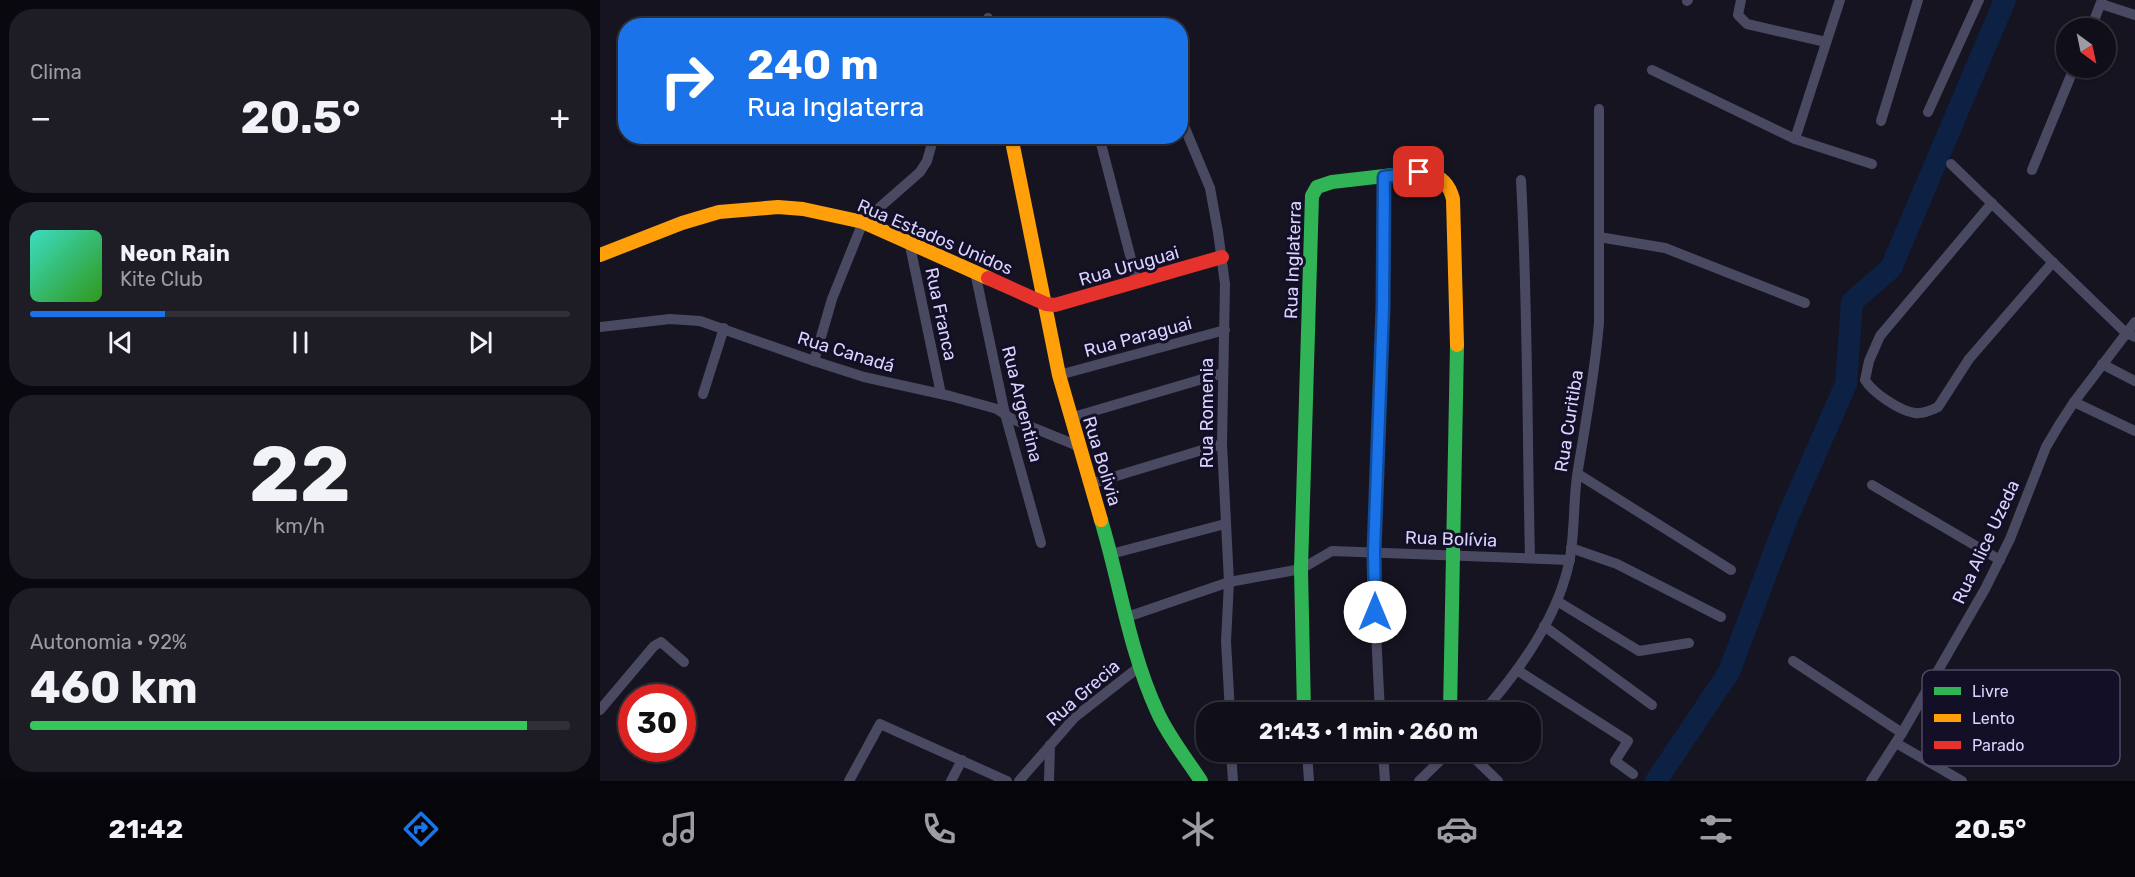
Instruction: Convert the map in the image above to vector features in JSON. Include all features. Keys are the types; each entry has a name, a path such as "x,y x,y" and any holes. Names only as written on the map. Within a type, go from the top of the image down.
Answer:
{"street":[{"path":"1741,0 1738,15 1747,24 1826,42"},
{"path":"1795,139 1840,0"},
{"path":"1881,122 1918,0"},
{"path":"1928,112 1979,0"},
{"path":"2095,18 2101,2 2135,15"},
{"path":"1652,70 1795,139 1872,164"},
{"path":"2032,170 2070,78"},
{"name":"Rua Curitiba","path":"1491,702 1517,670 1544,626 1557,601 1570,560 1578,474 1596,356 1600,298 1599,109"},
{"name":"Rua Romenia","path":"1188,135 1210,188 1222,257 1226,298 1222,444 1229,582 1226,641 1229,702"},
{"path":"814,362 832,299 863,222 920,172 927,161 932,144"},
{"name":"Rua Bolivia","path":"1013,144 1059,375 1111,554 1139,667 1157,712 1201,781"},
{"path":"1101,144 1137,282"},
{"path":"1951,164 2131,335"},
{"name":"Rua Inglaterra","path":"1304,702 1301,569 1312,196 1317,187 1332,182 1419,172 1444,179 1452,192 1456,322 1450,702"},
{"path":"1380,702 1374,552 1383,307 1384,177"},
{"path":"1521,180 1525,263 1530,558"},
{"path":"1992,203 1880,336 1869,361 1865,380 1871,390 1915,413 1938,407 1969,359 2053,262"},
{"name":"Rua Estados Unidos","path":"600,255 702,216 739,209 803,209 863,222 1046,304"},
{"path":"1599,237 1665,248 1805,303"},
{"name":"Rua Franca","path":"909,241 940,394"},
{"name":"Rua Uruguai","path":"1046,304 1061,305 1222,257"},
{"name":"Rua Argentina","path":"975,272 1005,414 1041,543"},
{"name":"Rua Canadá","path":"600,327 670,319 700,321 814,362 864,377 997,409 1012,419 1078,446"},
{"name":"Rua Alice Uzeda","path":"1938,670 2000,560 2046,447 2074,402 2102,364 2131,335 2135,322"},
{"path":"703,394 724,328"},
{"name":"Rua Paraguai","path":"1059,375 1225,330"},
{"path":"2102,364 2135,381"},
{"path":"1070,418 1224,373"},
{"path":"2074,402 2135,431"},
{"path":"1090,484 1222,444"},
{"path":"1578,474 1731,570"},
{"path":"1872,485 2000,560"},
{"path":"1111,554 1225,524"},
{"path":"1571,548 1617,564 1720,617"},
{"name":"Rua Bolívia","path":"1127,617 1229,582 1301,569 1332,551 1570,560"},
{"path":"1557,601 1639,651 1689,642"},
{"path":"1544,626 1652,705"},
{"path":"600,710 654,646 661,642 684,662"},
{"path":"1793,661 1902,732"},
{"name":"Rua Grecia","path":"1019,781 1081,712 1139,667"},
{"path":"1517,670 1628,741 1615,761 1633,774"},
{"name":"Rua Alice Uzeda","path":"1872,781 1922,697"},
{"path":"849,781 879,724 1007,781"},
{"path":"1896,743 1922,758"},
{"name":"Rua Grecia","path":"1049,781 1050,745"},
{"path":"951,781 962,760"},
{"path":"1232,762 1233,781"},
{"path":"1308,762 1309,781"},
{"path":"1384,762 1386,781"},
{"path":"1419,781 1439,762"},
{"path":"1478,762 1498,781"},
{"path":"1936,766 1962,781"}],"waterway":[{"path":"1656,781 1729,672 1788,516 1846,384 1852,302 1891,268 2005,0"}],"traffic: fast":[{"path":"1304,702 1301,569 1312,196 1317,187 1332,182 1427,173"},
{"path":"1450,702 1457,345"},
{"path":"1101,520 1147,688 1166,729 1201,781"}],"traffic: slow":[{"path":"1013,144 1059,375 1101,520"},
{"path":"1427,173 1444,182 1453,199 1457,345"},
{"path":"600,255 682,223 719,212 778,207 803,209 863,222 988,278"}],"traffic: jam":[{"path":"988,278 1046,304 1055,305 1222,257"}],"route":[{"path":"1375,612 1374,552 1383,307 1384,177 1419,172"}]}
